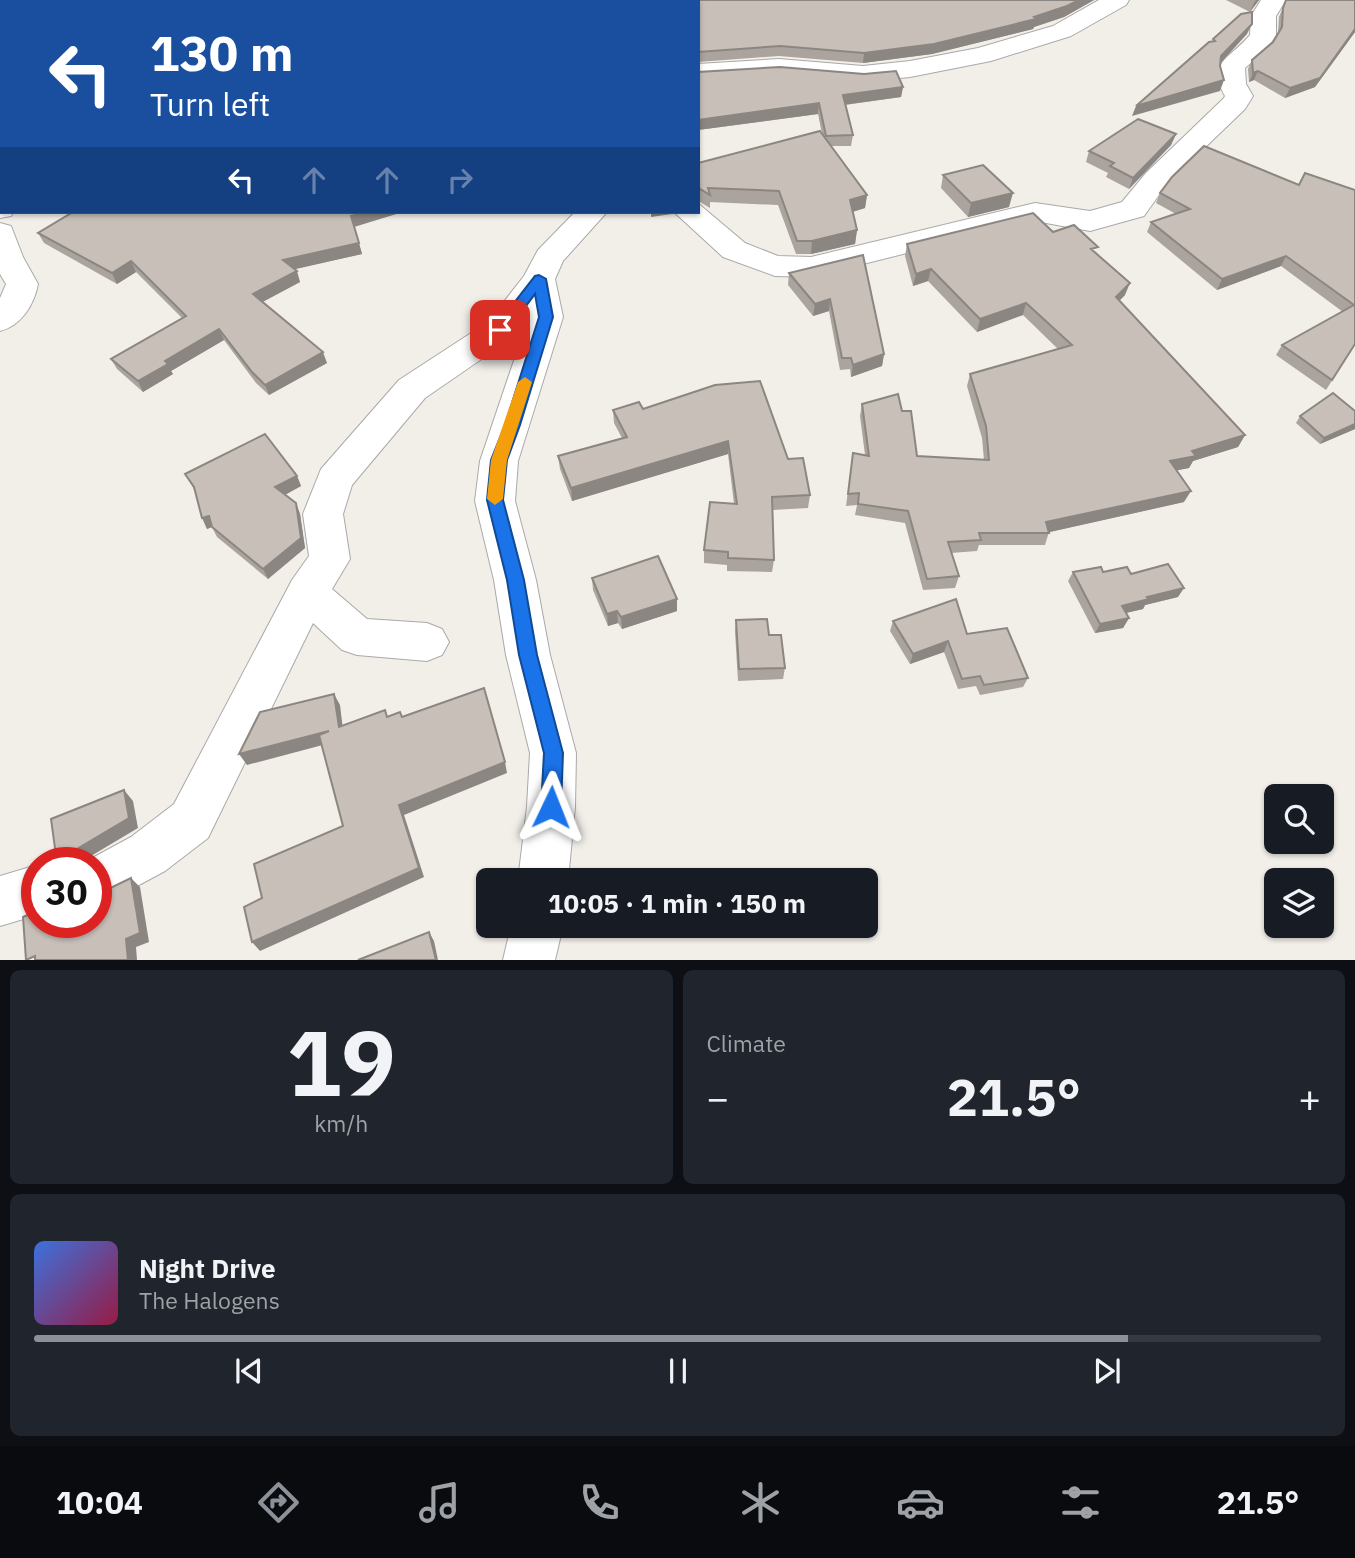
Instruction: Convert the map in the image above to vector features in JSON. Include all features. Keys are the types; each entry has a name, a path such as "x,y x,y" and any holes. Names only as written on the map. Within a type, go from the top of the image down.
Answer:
{"street":[{"path":"700,72 779,67 863,74 910,69 982,55 1062,31 1117,0"},
{"path":"691,214 734,250 775,266 811,267 1035,212 1090,221 1109,218 1133,209 1156,179 1235,103 1239,96 1232,86 1232,69 1239,55 1259,42 1263,35 1260,26 1262,17 1274,0"},
{"path":"112,874 148,854 191,821 307,592 330,559 323,514 334,479 412,389 500,330 539,279 549,257 590,214"},
{"path":"0,233 7,257 22,284 19,298 0,320"},
{"path":"539,279 546,317 513,425 499,460 495,500 515,580 528,655 553,753 544,868"},
{"path":"307,592 357,637 427,642"},
{"path":"0,901 21,895"},
{"path":"529,960 534,938"}],"building":[{"path":"700,0 1079,0 1034,17 1036,19 934,44 864,53 780,46 700,52"},
{"path":"1286,0 1355,0 1355,29 1320,78 1290,88 1258,71 1253,73 1252,60 1273,42 1282,27"},
{"path":"1252,12 1252,24 1221,56 1220,66 1224,80 1136,106 1209,42 1215,41 1213,39 1241,14"},
{"path":"780,67 864,74 896,71 903,87 843,95 853,135 826,136 819,103 700,120 700,72"},
{"path":"1138,119 1176,134 1133,178 1110,166 1114,163 1089,151"},
{"path":"820,131 867,195 850,200 857,230 812,241 797,241 779,191 708,188 710,195 700,189 700,162"},
{"path":"1204,146 1299,185 1305,173 1355,190 1355,344 1332,380 1282,345 1354,305 1286,256 1222,279 1151,222 1190,209 1160,193 1172,177"},
{"path":"983,165 1013,193 971,203 943,175"},
{"path":"1033,213 1053,232 1074,225 1098,247 1091,249 1130,283 1116,297 1245,435 1192,451 1196,456 1170,461 1191,491 1046,522 1049,533 979,533 981,540 948,542 959,576 927,579 908,511 858,504 859,493 848,494 853,453 869,456 862,404 898,394 902,411 911,411 917,456 989,460 986,426 970,374 1072,345 1026,303 980,319 931,269 916,274 907,244"},
{"path":"70,214 358,214 351,216 359,243 283,260 297,271 253,294 323,352 265,385 219,329 165,361 168,364 138,381 111,359 186,316 131,261 112,273 38,233"},
{"path":"863,255 884,354 853,365 851,358 842,358 830,299 815,304 789,273"},
{"path":"760,381 788,459 803,458 810,495 772,497 774,560 728,558 728,552 704,550 710,502 737,504 728,441 571,488 558,456 627,437 613,410 639,402 643,409 715,385"},
{"path":"1333,393 1355,411 1355,424 1324,438 1300,416"},
{"path":"265,434 297,476 275,487 296,503 301,538 263,569 212,527 209,516 202,518 194,487 185,474"},
{"path":"658,556 677,599 621,617 617,611 607,614 592,578"},
{"path":"1168,564 1184,588 1122,606 1129,618 1100,624 1073,572 1101,567 1103,572 1127,567 1131,574"},
{"path":"956,599 967,634 1007,628 1028,678 984,685 980,676 962,679 948,641 913,654 893,621"},
{"path":"767,619 769,635 781,635 785,668 739,669 736,620"},
{"path":"484,688 505,762 399,805 419,868 252,942 244,907 262,898 254,864 343,826 319,735 329,731 239,754 260,712 334,694 339,727 385,710 387,717 400,712 402,717"},
{"path":"124,790 129,818 80,847 55,847 51,819"},
{"path":"131,878 140,933 126,939 128,960 35,960 35,956 26,960 24,938 112,938 112,887"},
{"path":"429,932 436,960 358,960"}],"slow traffic":[{"path":"495,499 499,460 513,425 525,382"}],"route":[{"path":"500,330 539,279 546,317 513,425 499,460 495,500 515,580 528,655 553,753 551,807"}]}
